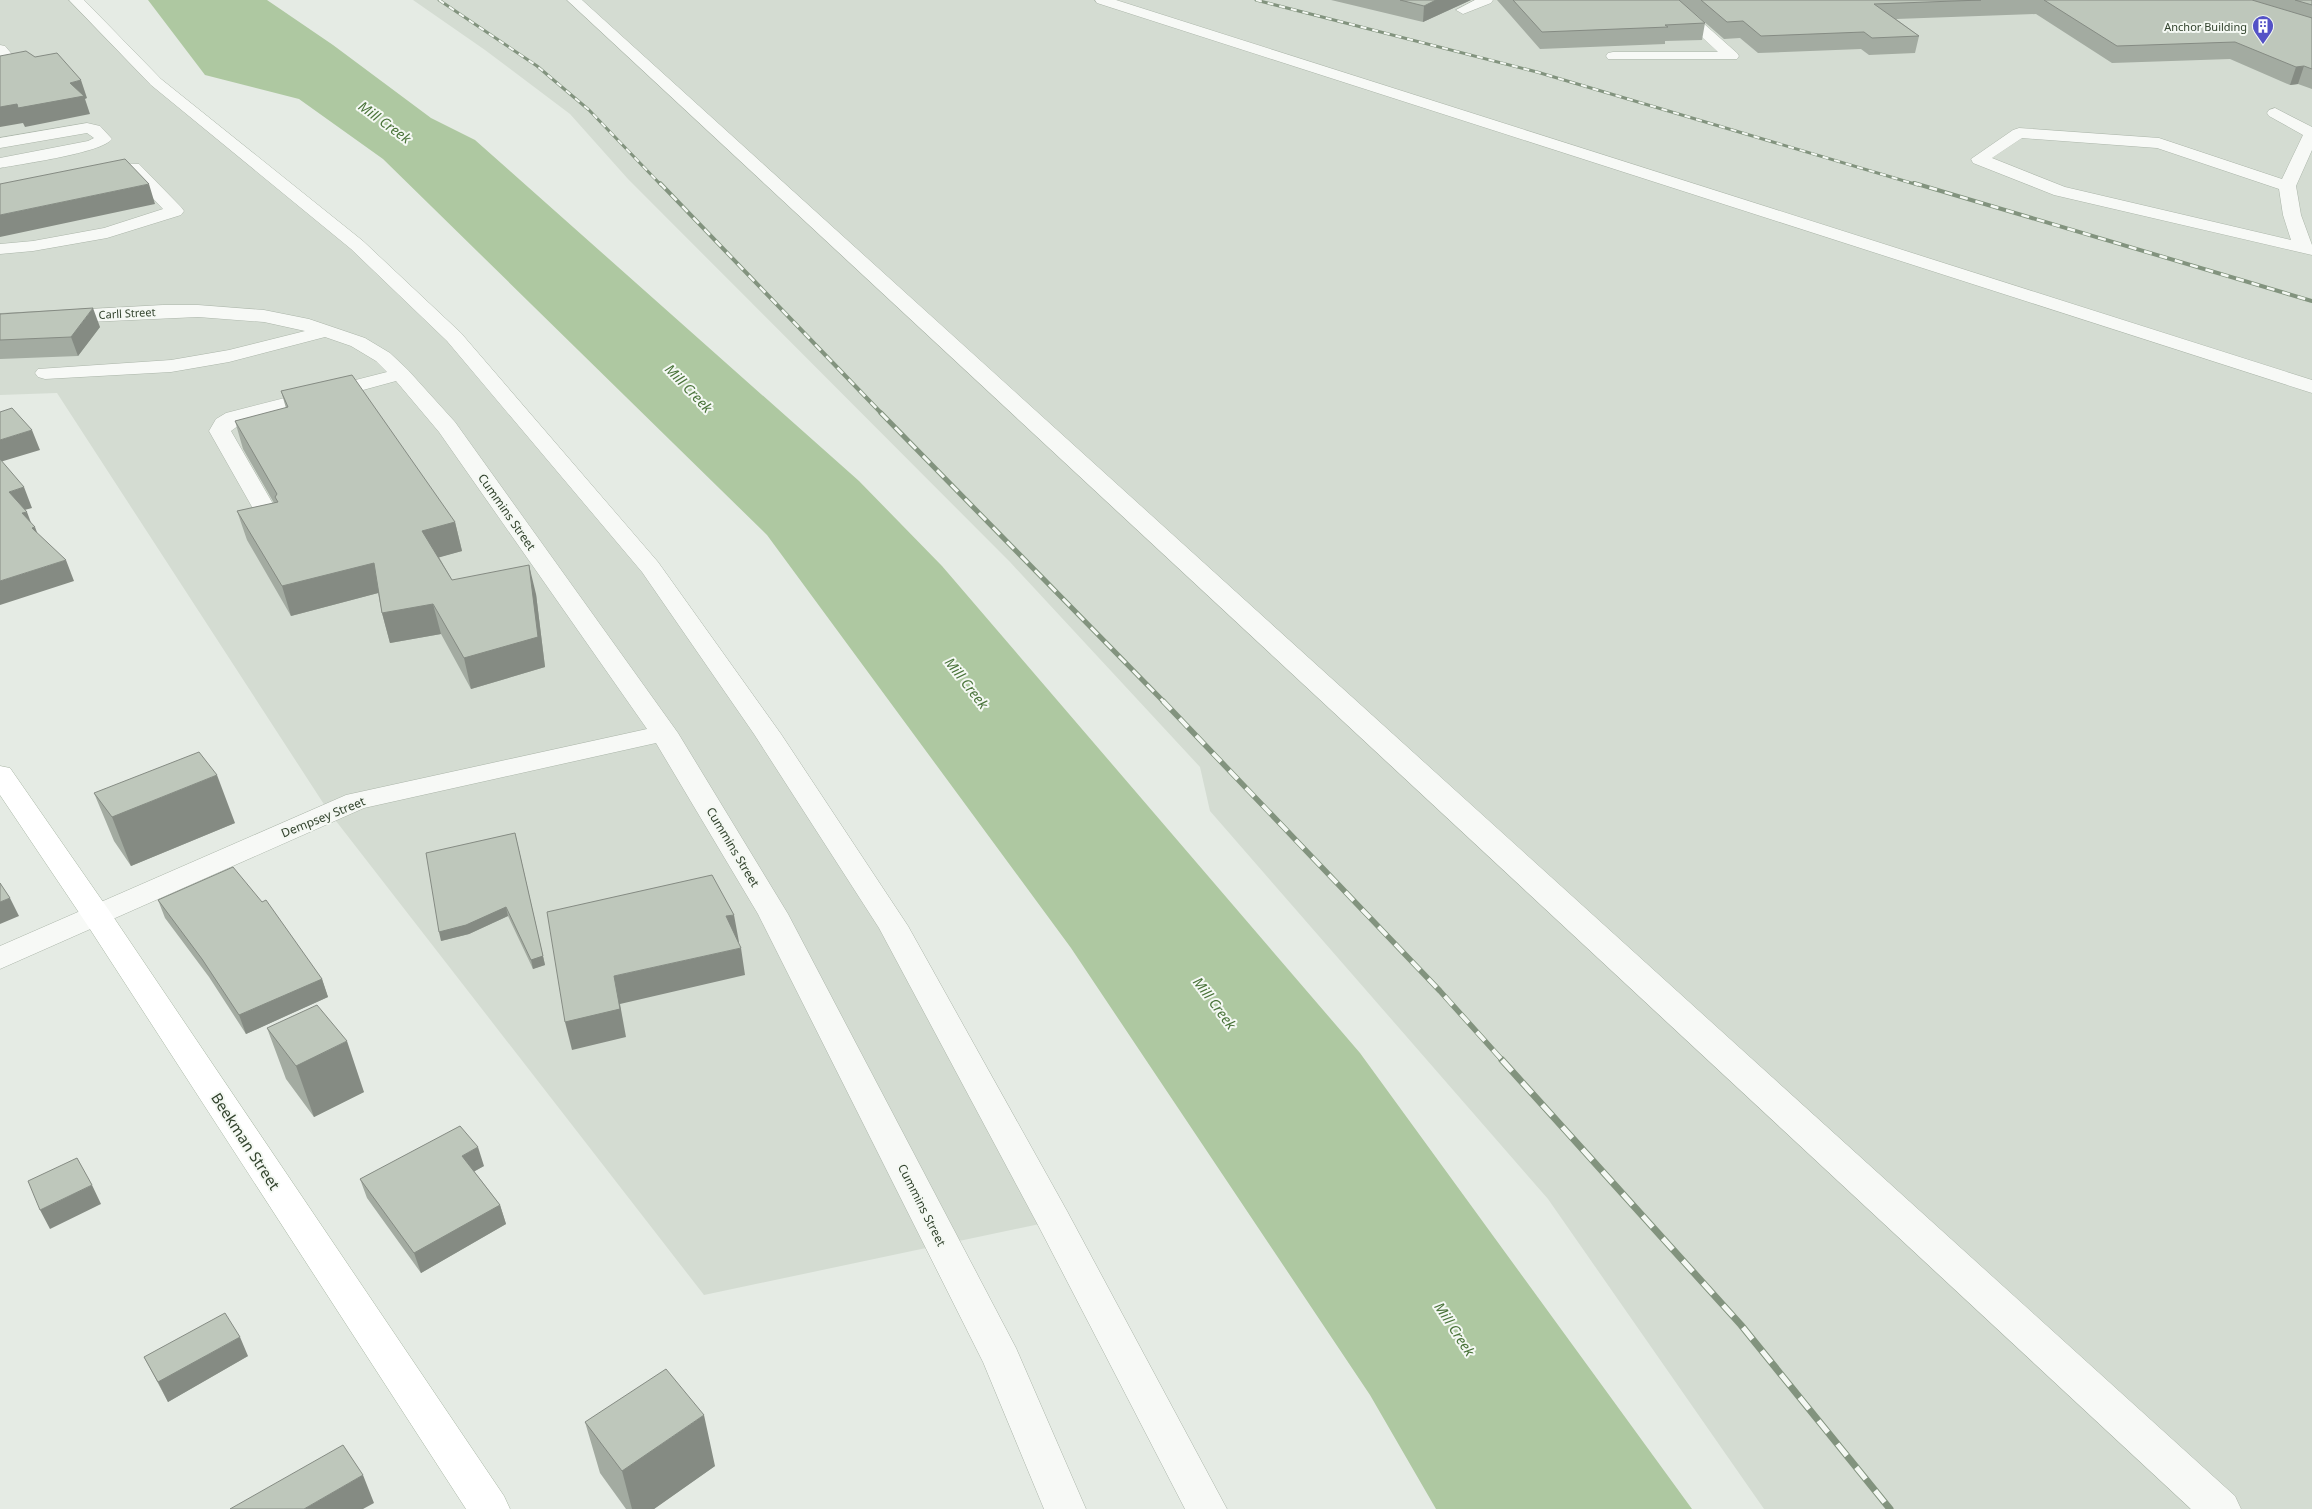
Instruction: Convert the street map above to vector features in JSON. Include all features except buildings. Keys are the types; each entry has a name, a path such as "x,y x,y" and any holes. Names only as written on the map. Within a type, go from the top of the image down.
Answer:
{"main road":[{"name":"Beekman Street","path":"0,774 97,916 489,1509"}],"street":[{"path":"76,0 156,82 356,245 454,337 650,567 767,734 893,926 1059,1230 1206,1509"},
{"path":"574,0 2220,1509"},
{"path":"1102,0 2312,388"},
{"path":"1463,10 1486,0"},
{"path":"1613,56 1732,56 1668,0"},
{"path":"0,49 9,59 0,63"},
{"path":"2303,111 2276,113 2312,133 2294,197 2292,214 2308,249"},
{"path":"0,144 87,128 94,128 104,139 93,145 0,163"},
{"path":"2294,197 2159,143 2019,133 1980,159 2060,191 2308,249"},
{"path":"0,249 33,246 106,233 175,211 133,168 102,172"},
{"name":"Carll Street","path":"0,320 163,311 253,315"},
{"name":"Cummins Street","path":"253,315 302,323 328,330 358,342 383,357 401,374 447,427 664,733 773,914 1002,1360 1065,1509"},
{"path":"45,373 171,366 229,356 328,330"},
{"path":"272,523 220,431 224,424 234,418 401,374"},
{"name":"Dempsey Street","path":"0,958 356,801 664,733"}],"shaded area":[{"path":"0,0 76,0 156,82 357,245 454,337 650,567 767,734 1054,1221 704,1295 329,812 57,393 0,395"},
{"path":"413,0 2312,0 2312,1509 1764,1509 1548,1199 1210,811 1200,767 1010,562 628,179 570,114 485,50"}],"water":[{"name":"Mill Creek","path":"148,0 267,0 333,45 431,118 475,140 859,481 942,566 1360,1053 1692,1509 1436,1509 1370,1395 1071,948 767,535 383,159 299,99 205,75"}],"railway":[{"path":"439,0 537,66 589,110 661,185"},
{"path":"1256,0 1537,72 1918,185"},
{"path":"660,183 882,414"},
{"path":"1914,183 2312,301"},
{"path":"881,413 1164,702"},
{"path":"1163,701 1440,991 1503,1061"},
{"path":"1502,1060 1741,1325 1890,1509"}],"place":[{"name":"Anchor Building","path":"2263,45"}]}
